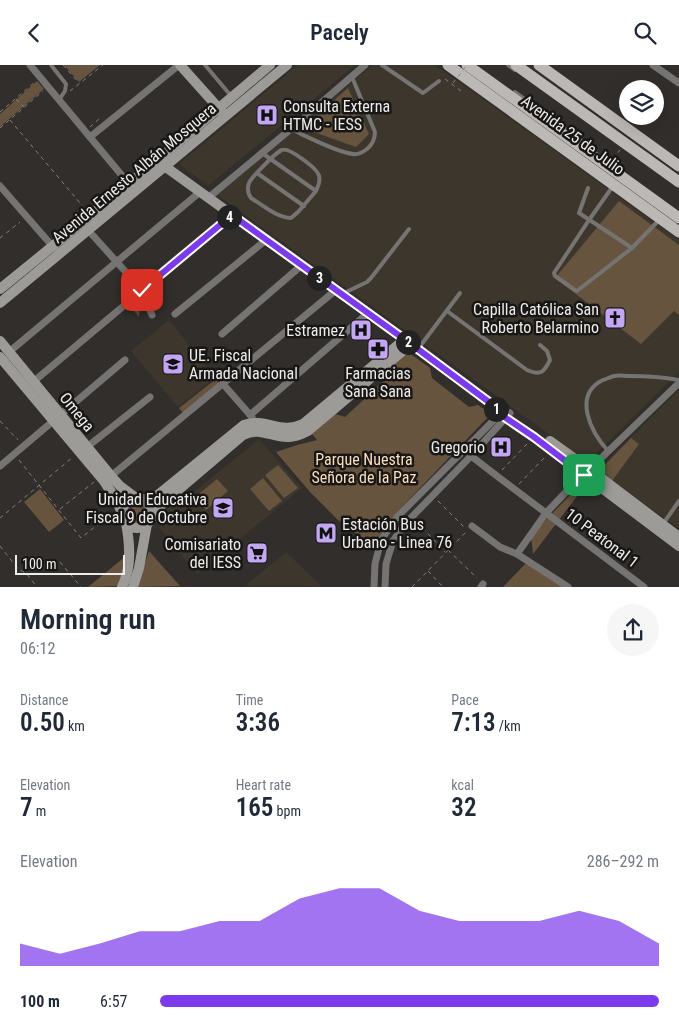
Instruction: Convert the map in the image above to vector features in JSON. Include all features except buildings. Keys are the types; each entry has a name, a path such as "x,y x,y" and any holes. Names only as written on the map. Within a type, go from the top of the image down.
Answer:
{"main road":[{"name":"Avenida 25 de Julio","path":"448,65 679,232"},
{"name":"Avenida 25 de Julio","path":"467,65 679,218"},
{"name":"Avenida 25 de Julio","path":"516,65 679,182"},
{"path":"539,65 679,166"},
{"path":"562,81 584,114"},
{"path":"548,123 564,149"}],"street":[{"path":"30,65 62,98 90,137 129,184"},
{"path":"90,137 179,65 222,112"},
{"name":"Avenida Ernesto Albán Mosquera","path":"222,112 232,97 270,65"},
{"name":"Avenida Ernesto Albán Mosquera","path":"0,289 88,230 160,163 222,112 286,65"},
{"path":"4,354 117,261 262,153 365,65"},
{"path":"653,65 679,83"},
{"path":"160,163 493,405 679,537"},
{"name":"Avenida Ernesto Albán Mosquera","path":"0,303 56,250 89,215 160,163"},
{"path":"0,186 56,250"},
{"path":"33,382 232,215"},
{"path":"88,230 142,290 152,315"},
{"path":"174,314 266,239"},
{"path":"222,334 302,265"},
{"path":"105,476 339,292"},
{"path":"122,587 126,580 130,556 122,514 124,505 131,499 158,495 238,428 253,419 368,313"},
{"name":"Omega","path":"0,341 4,354 105,476 122,514"},
{"path":"222,384 253,419 289,429 295,428 411,344"},
{"path":"122,514 134,527 139,528 149,521 163,503 243,435 260,431 280,437 290,437 299,436 308,431 411,344"},
{"name":"Omega","path":"4,354 33,382 57,418"},
{"path":"0,466 125,360"},
{"path":"517,555 546,513 679,381"},
{"path":"83,449 150,397"},
{"path":"505,413 552,451 586,472 679,546"},
{"path":"385,587 386,564 393,541 405,524 471,456 505,413"},
{"path":"374,587 375,565 381,540 397,517 505,413"},
{"name":"10 Peatonal 1","path":"471,456 644,587"},
{"name":"Omega","path":"105,476 141,499"},
{"path":"133,587 152,513 149,504 141,499"},
{"path":"470,528 568,587"}],"lane":[{"path":"51,65 66,84 62,98"},
{"path":"205,65 232,97"},
{"path":"382,65 423,93"},
{"name":"Avenida 25 de Julio","path":"508,65 679,188"},
{"path":"292,128 297,132 337,149 354,154 363,152 371,146 375,139 373,123 352,77"},
{"path":"421,99 423,93 440,79"},
{"name":"Avenida 25 de Julio","path":"507,87 595,151"},
{"path":"282,149 286,149 313,167 319,173 320,179 316,191 291,218 278,215 249,195 249,182 257,173 282,149"},
{"path":"262,153 316,191"},
{"path":"257,173 304,205"},
{"name":"Avenida 25 de Julio","path":"634,179 679,212"},
{"path":"614,185 589,219 554,273 555,276 575,291 632,248 660,219"},
{"path":"588,188 579,213 632,248"},
{"path":"339,292 372,279 409,229"},
{"path":"411,344 447,311 460,293"},
{"path":"447,311 527,370 535,373 544,370 550,359 547,351 540,345"},
{"path":"608,451 594,432 585,401 589,392 596,384 613,376 640,376 679,381"},
{"path":"663,525 679,501"}],"path":[{"path":"63,65 79,84"},
{"path":"62,98 103,65"},
{"path":"453,84 467,65"},
{"path":"440,79 453,84 461,91"},
{"path":"0,112 38,80"},
{"path":"0,128 45,89"},
{"path":"16,99 24,108"},
{"path":"88,128 103,116"},
{"path":"10,119 89,215"},
{"path":"608,166 622,147"},
{"path":"0,238 26,216"},
{"path":"0,421 24,446"},
{"path":"497,476 534,437"},
{"path":"0,518 83,449"},
{"path":"514,489 552,451"},
{"path":"14,454 81,538 122,514"},
{"path":"59,510 105,476"},
{"path":"412,587 470,528 432,496"},
{"path":"412,517 446,553"},
{"path":"0,547 18,569 26,573 37,587"},
{"path":"448,550 482,585"},
{"path":"60,562 81,587"},
{"path":"427,571 444,587"}],"shaded area":[{"name":"Consulta Externa HTMC - IESS","path":"298,65 355,65 208,186 179,164"},
{"path":"373,65 435,65 679,240 679,372 588,462 217,195"},
{"name":"UE. Fiscal Armada Nacional","path":"169,320 215,378 178,407 131,351"},
{"path":"679,390 679,528 597,471"},
{"name":"Unidad Educativa Fiscal 9 de Octubre","path":"259,439 302,488 197,574 160,529 158,521 172,503 187,498"},
{"path":"286,552 321,586 246,585"}],"green space":[{"path":"64,65 100,65 79,82"},
{"path":"37,81 44,89 0,127 0,114"},
{"path":"348,88 369,134 356,147 302,128"},
{"path":"619,201 679,245 679,315 674,311 641,344 555,278"},
{"path":"139,298 140,300 139,317 130,306"},
{"name":"Parque Nuestra Señora de la Paz","path":"408,352 430,368 432,378 469,407 478,405 491,414 396,513 372,546 338,520 310,492 276,452 317,440 312,434 335,414 345,417 389,376 390,368"},
{"path":"216,379 220,384 184,414 179,408"},
{"path":"631,438 639,444 612,481 598,472"},
{"path":"278,465 298,488 284,498 265,475"},
{"path":"263,478 282,501 269,511 250,489"},
{"path":"217,479 228,491 206,510 195,497"},
{"path":"581,484 584,487 533,554 530,536"},
{"path":"40,489 64,520 49,532 24,502"},
{"path":"133,503 141,503 147,509 147,517 141,523 133,523 127,517 127,509"},
{"path":"149,551 180,586 137,587"},
{"path":"126,556 120,586 88,587"},
{"path":"530,559 564,587 503,587"}],"place":[{"name":"Consulta Externa HTMC - IESS","path":"267,115"},
{"name":"Capilla Católica San Roberto Belarmino","path":"615,318"},
{"name":"Estramez","path":"361,330"},
{"name":"Farmacias Sana Sana","path":"378,349"},
{"name":"UE. Fiscal Armada Nacional","path":"173,364"},
{"name":"Gregorio","path":"501,447"},
{"name":"Unidad Educativa Fiscal 9 de Octubre","path":"223,508"},
{"name":"Estación Bus Urbano - Linea 76","path":"326,533"},
{"name":"Comisariato del IESS","path":"257,553"}],"route":[{"path":"142,290 232,215 418,349 493,405 500,414 584,475"}]}
